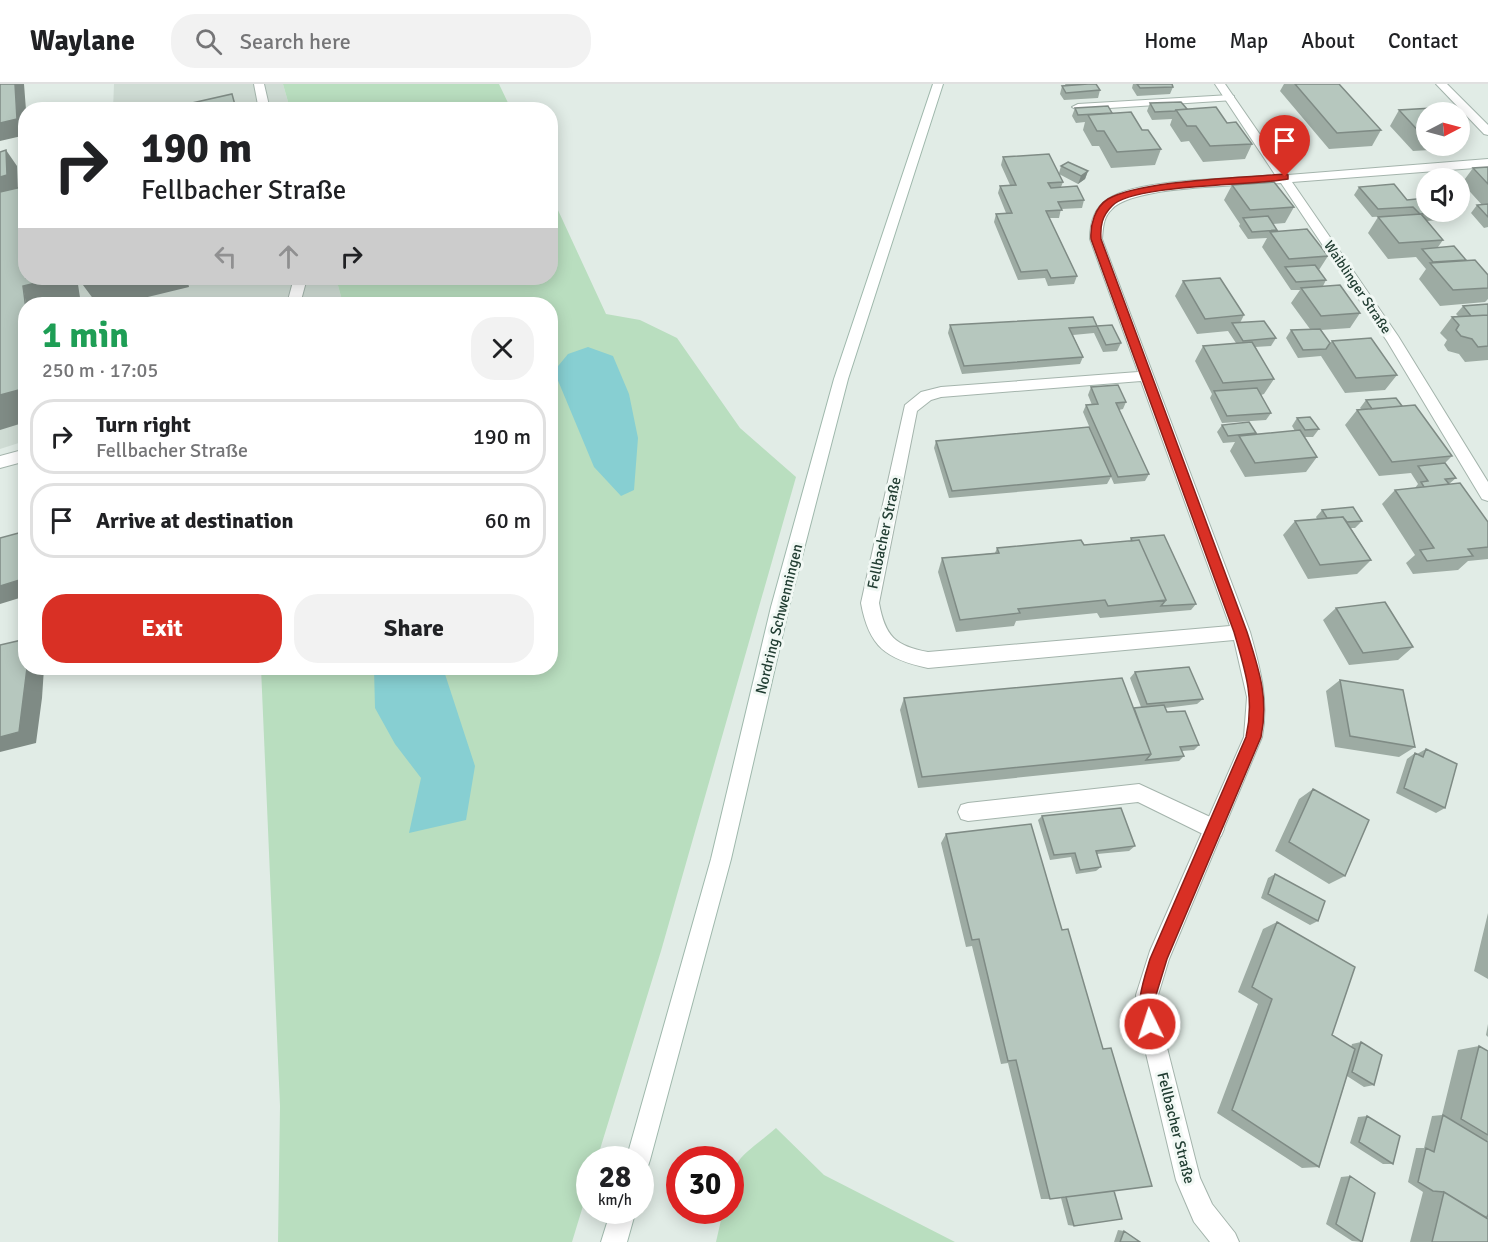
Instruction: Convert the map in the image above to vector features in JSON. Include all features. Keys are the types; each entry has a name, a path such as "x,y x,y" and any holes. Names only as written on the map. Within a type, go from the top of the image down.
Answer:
{"street":[{"path":"259,84 263,102"},
{"name":"Nordring Schwenningen","path":"642,1146 721,859 780,607 841,380 938,84"},
{"name":"Waiblinger Straße","path":"1220,84 1393,339 1488,495"},
{"path":"1441,84 1488,132"},
{"path":"1078,107 1230,98"},
{"name":"Fellbacher Straße","path":"1226,1242 1203,1213 1188,1180 1150,1024 1148,995 1158,959 1253,737 1259,714 1255,681 1241,632 1096,239 1095,223 1109,202 1137,191 1285,177 1488,163"},
{"name":"Fellbacher Straße","path":"1146,376 940,392 917,402 910,409 870,603 873,626 889,646 904,657 928,660 1241,632"},
{"path":"0,462 18,457"},
{"path":"968,812 1138,794 1214,829"},
{"path":"614,1242 620,1224"}],"shaded area":[{"path":"114,84 283,84 288,102 113,102"},
{"path":"0,207 18,256 18,285 338,285 341,297 18,297 18,443 0,449"}],"green space":[{"path":"283,84 499,84 508,102 288,102"},
{"path":"558,210 606,314 640,320 677,338 740,428 796,477 661,951 601,1146 576,1146 577,1224 572,1242 278,1242 280,1106 261,675 558,675 558,297 341,297 338,285 558,285"},
{"path":"776,1128 824,1175 955,1242 716,1242 720,1224 744,1224 745,1154"}],"water":[{"path":"588,347 613,356 629,394 638,438 634,490 621,496 594,467 558,381 558,366 568,354"},
{"path":"374,675 445,675 475,766 466,820 409,833 421,778 395,744 375,708"}],"building":[{"path":"0,84 15,84 17,119 0,123"},
{"path":"1096,84 1100,90 1066,93 1062,86"},
{"path":"1137,84 1172,84 1173,87 1140,88"},
{"path":"1295,84 1339,84 1381,130 1337,133"},
{"path":"232,94 234,102 196,102"},
{"path":"1181,102 1187,109 1155,112 1150,103"},
{"path":"1108,106 1112,113 1078,115 1075,108"},
{"path":"1216,107 1227,123 1236,122 1252,144 1210,146 1196,126 1187,126 1176,110"},
{"path":"1416,109 1416,128 1399,110"},
{"path":"1131,112 1142,130 1148,130 1161,149 1117,152 1104,131 1097,131 1088,115"},
{"path":"6,150 7,175 0,177 0,152"},
{"path":"1049,154 1063,182 1048,183 1051,188 1077,186 1084,200 1058,202 1062,210 1046,211 1077,276 1051,278 1047,270 1021,272 996,214 1012,213 1000,186 1016,185 1003,157"},
{"path":"1068,162 1088,171 1081,176 1061,166"},
{"path":"1488,167 1488,184 1473,168"},
{"path":"1274,182 1294,207 1250,210 1232,185"},
{"path":"1394,184 1407,200 1416,199 1416,210 1413,207 1378,209 1359,187"},
{"path":"18,188 18,285 27,285 23,286 24,297 18,297 18,390 0,395 0,192"},
{"path":"1488,204 1488,217 1477,205"},
{"path":"1416,214 1416,222 1428,222 1443,240 1399,243 1378,217"},
{"path":"1268,216 1277,230 1252,232 1243,218"},
{"path":"1307,229 1328,256 1289,259 1270,232"},
{"path":"1454,246 1466,260 1433,262 1422,249"},
{"path":"1475,260 1488,275 1488,288 1453,290 1430,263"},
{"path":"1315,265 1326,280 1296,282 1285,267"},
{"path":"1220,278 1244,315 1205,319 1183,281"},
{"path":"1340,285 1360,313 1321,316 1301,288"},
{"path":"1488,304 1488,315 1471,316 1463,306"},
{"path":"1488,315 1488,346 1478,347 1472,339 1461,336 1456,330 1459,325 1452,317"},
{"path":"1093,317 1097,326 1069,328 1083,357 964,366 950,325"},
{"path":"1264,321 1276,338 1243,341 1232,323"},
{"path":"1112,325 1121,343 1106,345 1097,326"},
{"path":"1320,329 1330,343 1326,349 1303,350 1291,330"},
{"path":"1371,338 1397,375 1356,378 1332,341"},
{"path":"1252,342 1274,379 1223,383 1203,346"},
{"path":"1118,385 1126,402 1116,403 1149,474 1118,477 1086,405 1098,404 1091,387"},
{"path":"1257,388 1271,413 1227,416 1214,391"},
{"path":"1396,398 1402,406 1372,409 1366,400"},
{"path":"1415,405 1452,456 1392,462 1357,410"},
{"path":"1310,417 1319,429 1305,430 1297,418"},
{"path":"1249,422 1256,433 1228,436 1222,425"},
{"path":"1089,427 1111,476 952,491 936,441"},
{"path":"1300,430 1317,457 1255,463 1239,436"},
{"path":"1445,463 1456,478 1445,479 1449,484 1424,487 1421,482 1428,481 1418,466"},
{"path":"1460,483 1488,522 1488,547 1468,549 1473,556 1427,561 1420,550 1434,548 1395,490"},
{"path":"1353,507 1362,521 1347,522 1343,517 1327,518 1322,510"},
{"path":"1343,517 1371,560 1320,565 1295,521"},
{"path":"18,533 18,580 0,586 0,538"},
{"path":"1164,535 1196,604 1161,606 1166,600 1139,540 1132,541 1131,538"},
{"path":"1081,540 1084,545 1139,540 1166,600 1108,606 1105,600 1018,609 1020,613 960,620 942,558 999,553 997,548"},
{"path":"1385,602 1413,647 1363,653 1336,608"},
{"path":"18,641 18,675 26,675 19,732 0,737 0,645"},
{"path":"1189,667 1203,699 1147,704 1135,672"},
{"path":"1122,678 1151,754 922,777 904,698"},
{"path":"1340,680 1403,690 1415,747 1350,736"},
{"path":"1164,705 1167,712 1185,711 1199,745 1180,747 1184,756 1146,760 1151,754 1134,708"},
{"path":"1426,749 1457,764 1445,808 1404,788 1415,753 1423,757"},
{"path":"1313,789 1369,820 1345,876 1289,842"},
{"path":"1121,808 1135,846 1096,851 1101,867 1080,870 1075,853 1054,855 1042,816"},
{"path":"1031,824 1062,930 1068,929 1103,1049 1111,1048 1152,1186 1050,1199 1016,1060 1008,1061 979,939 972,940 946,834"},
{"path":"1275,874 1325,901 1318,921 1268,894"},
{"path":"1277,922 1355,967 1332,1035 1355,1049 1319,1167 1232,1110 1272,999 1252,987"},
{"path":"1361,1042 1382,1055 1374,1085 1352,1072"},
{"path":"1479,1046 1488,1051 1488,1135 1461,1119"},
{"path":"1443,1115 1488,1142 1487,1218 1444,1192 1433,1191 1418,1182 1426,1148 1434,1152"},
{"path":"1367,1116 1400,1136 1393,1164 1359,1142"},
{"path":"1350,1176 1375,1193 1362,1242 1336,1224"},
{"path":"1114,1191 1122,1219 1074,1226 1066,1197"},
{"path":"1444,1192 1488,1219 1488,1242 1432,1242"},
{"path":"1124,1231 1140,1242 1120,1242"}],"route":[{"path":"1150,1024 1148,995 1158,959 1253,737 1259,714 1255,681 1241,632 1096,239 1095,223 1109,202 1137,191 1285,177"}]}
